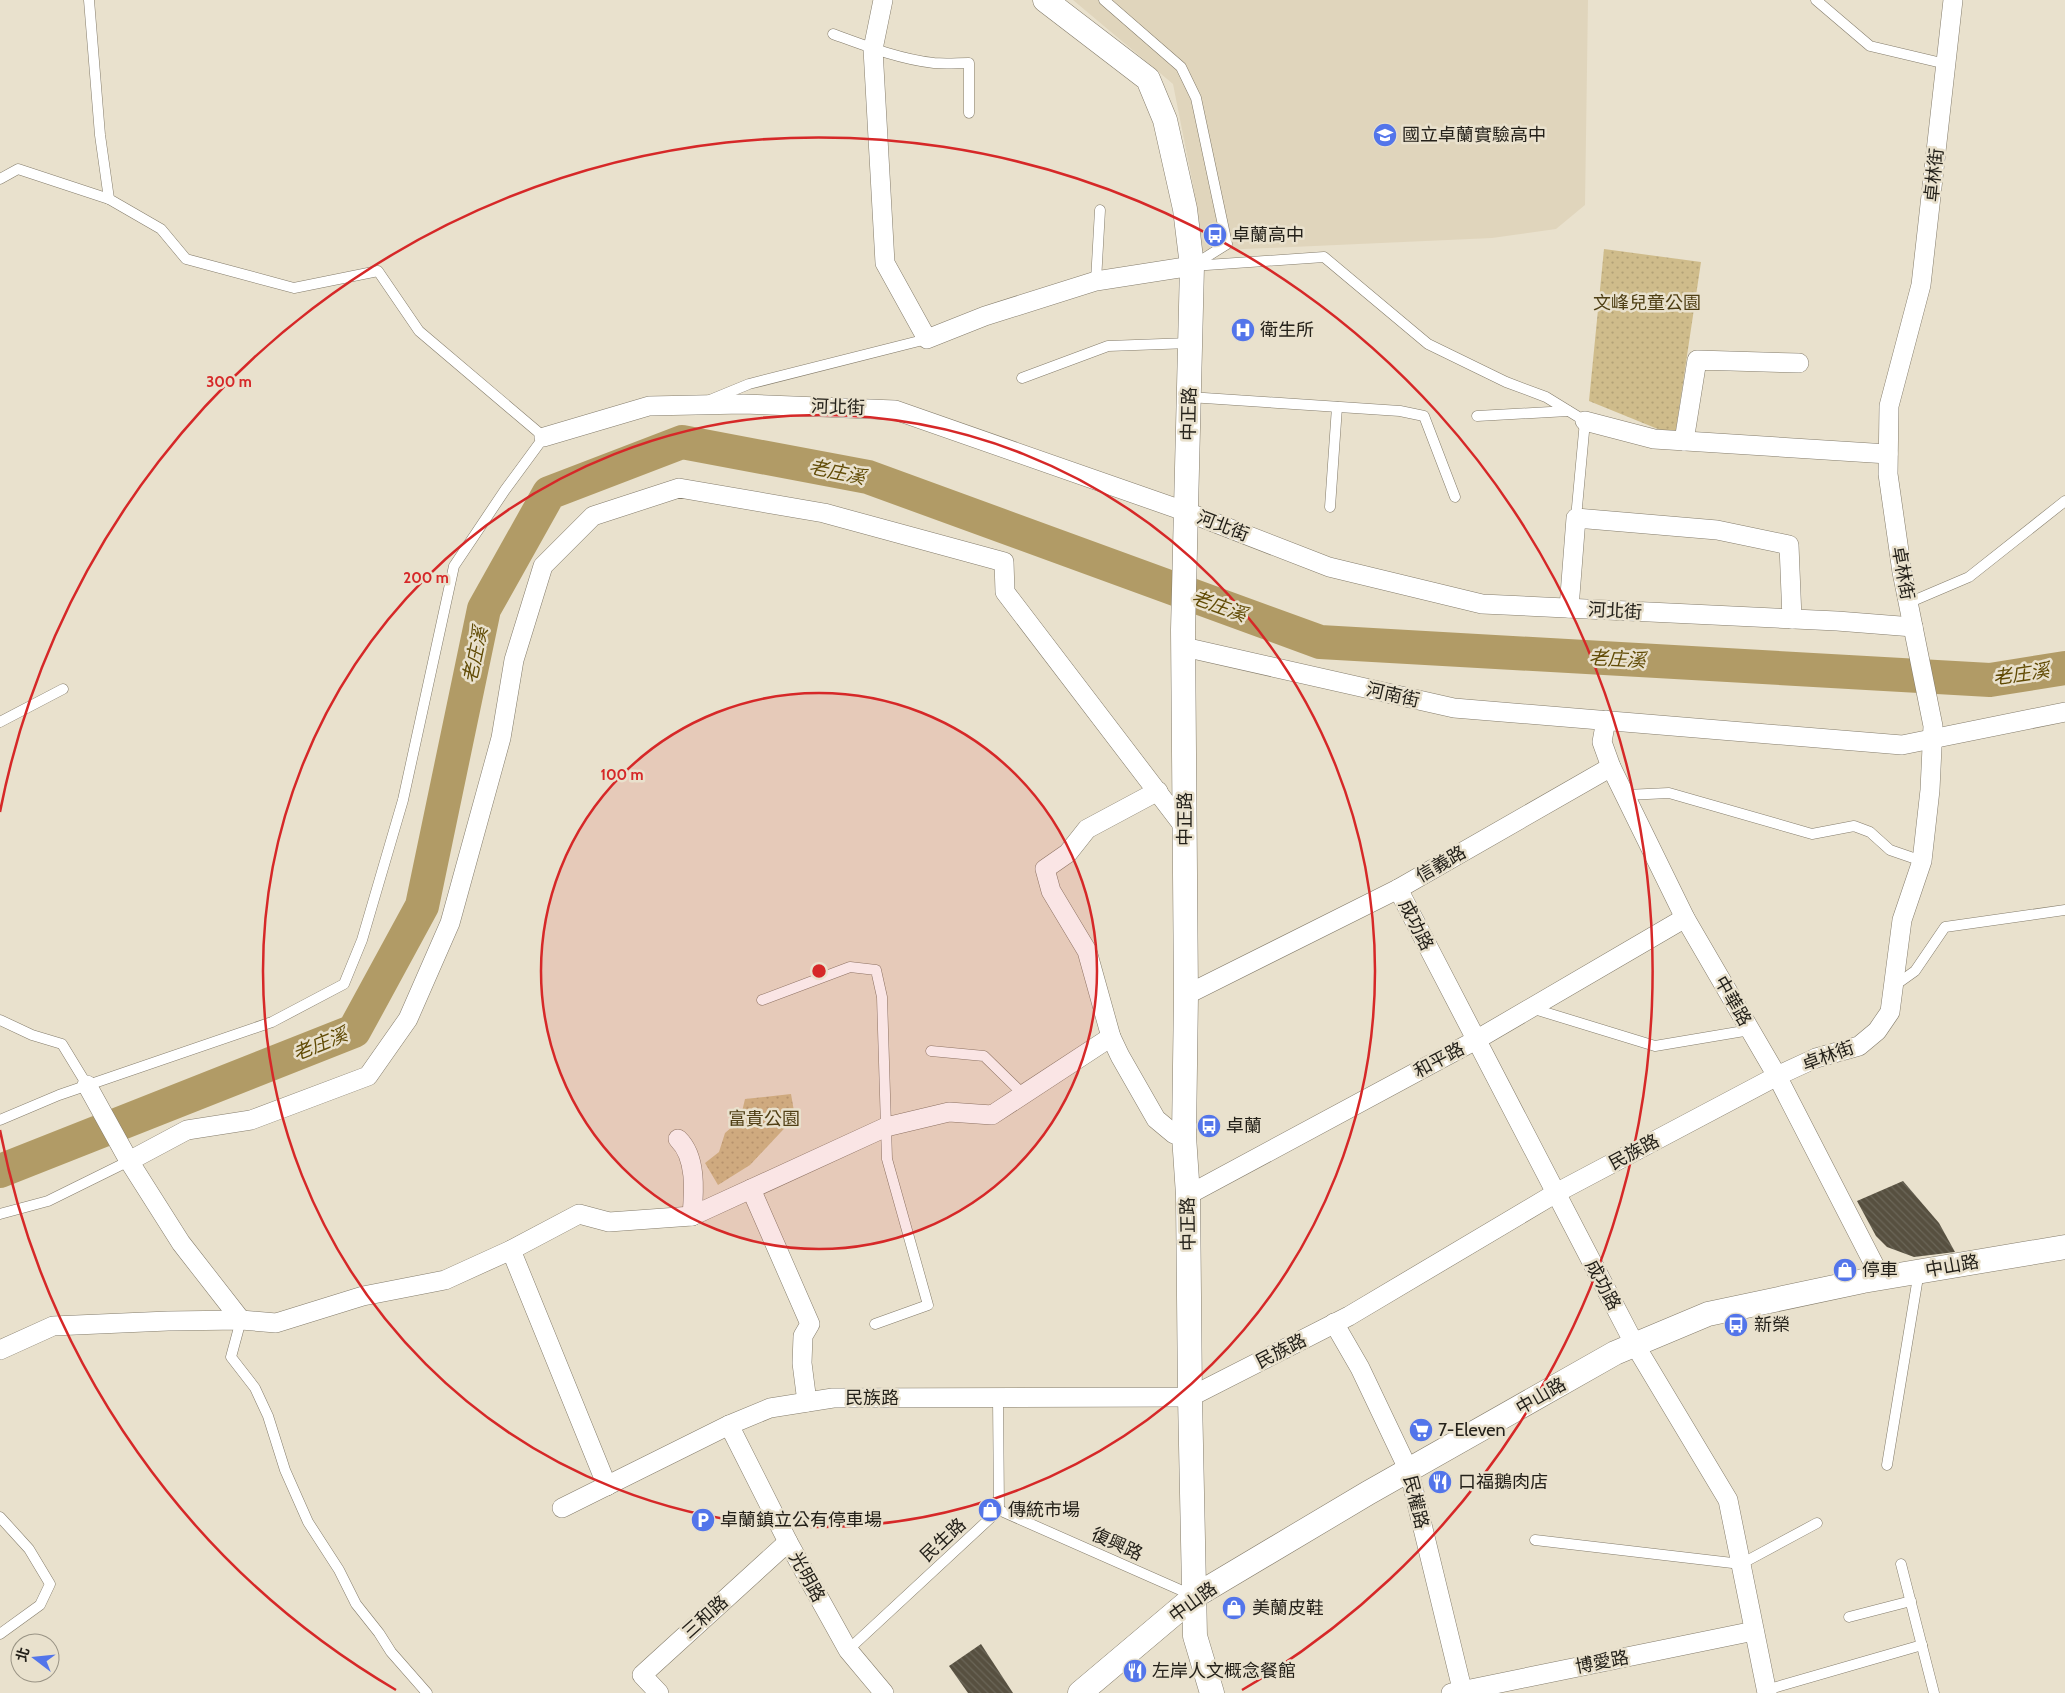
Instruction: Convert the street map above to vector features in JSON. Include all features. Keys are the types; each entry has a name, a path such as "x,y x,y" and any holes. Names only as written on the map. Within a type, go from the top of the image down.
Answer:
{"street":[{"path":"883,0 873,49 886,263 927,339 985,316 1096,281 1192,266"},
{"name":"中正路","path":"1045,0 1148,78 1168,130 1185,209 1192,266 1184,639 1186,996 1184,1136 1188,1195 1195,1636 1212,1693"},
{"name":"卓林街","path":"1777,1076 1816,1058 1859,1046 1877,1031 1890,1012 1902,920 1922,861 1930,790 1934,726 1908,603 1888,474 1889,406 1922,285 1953,0"},
{"path":"1684,441 1697,360 1799,363"},
{"name":"河北街","path":"544,438 649,406 743,404 895,410 1187,512 1329,567 1482,604 1792,619 1913,627"},
{"path":"1585,421 1654,439 1888,454"},
{"path":"129,1161 187,1130 251,1120 368,1076 408,1019 450,924 501,738 514,660 543,566 593,516 679,488 824,513 1004,562 1005,592 1185,828"},
{"path":"1569,608 1576,518 1717,530 1789,545 1792,619"},
{"name":"河南街","path":"1184,639 1454,708 1902,745 2065,712"},
{"name":"中華路","path":"1606,720 1602,742 1611,767 1686,918 1777,1076 1881,1278"},
{"name":"信義路","path":"1186,996 1398,889 1611,767"},
{"path":"1158,791 1087,829 1068,853 1045,869 1051,891 1087,951 1110,1037 1138,1090 1156,1119 1174,1134 1184,1136"},
{"name":"成功路","path":"1398,889 1635,1345 1728,1500 1766,1692"},
{"name":"和平路","path":"1188,1195 1476,1040 1686,918"},
{"path":"0,1350 52,1326 241,1320 276,1323 362,1296 445,1280 511,1250 579,1214 610,1222 692,1216 886,1128 948,1112 992,1115 1110,1037"},
{"name":"民族路","path":"562,1508 729,1425 770,1408 833,1398 1190,1397 1334,1324 1556,1193 1777,1076"},
{"path":"87,1085 129,1161 181,1243 241,1320"},
{"path":"678,1139 685,1146 694,1186 692,1216"},
{"path":"751,1189 810,1324 803,1336 802,1363 807,1402"},
{"name":"中山路","path":"1080,1693 1195,1596 1368,1493 1409,1472 1615,1353 1708,1314 1881,1278 2065,1246"},
{"path":"511,1250 607,1486"},
{"name":"民權路","path":"1334,1324 1360,1368 1409,1472 1458,1692"},
{"name":"光明路","path":"729,1425 788,1542 848,1650 884,1693"},
{"name":"三和路","path":"659,1693 642,1674 788,1542"},
{"name":"博愛路","path":"1458,1692 1754,1631"}],"lane":[{"path":"89,0 100,127 109,199"},
{"path":"1104,0 1181,67 1196,98 1227,244 1192,266"},
{"path":"1816,0 1870,46 1946,64"},
{"path":"833,34 873,49 936,63 969,63 969,113"},
{"path":"0,179 18,169 109,199 161,229 186,259 294,288 378,271 419,331 544,438 505,490 454,566 403,800 362,940 344,984 272,1022 87,1085 0,1120"},
{"path":"1096,281 1100,210"},
{"path":"1192,266 1324,257 1428,344 1506,382 1546,397 1585,421 1576,518"},
{"path":"698,405 749,384 927,339"},
{"path":"1022,378 1108,346 1190,343"},
{"path":"1189,397 1400,410 1424,416 1456,497"},
{"path":"1330,507 1337,407"},
{"path":"1477,416 1568,411"},
{"path":"1908,603 1969,577 2065,500"},
{"path":"0,722 64,689"},
{"path":"1626,795 1669,793 1812,834 1854,826 1870,832 1890,850 1922,861"},
{"path":"1894,986 1914,971 1945,926 2065,910"},
{"path":"762,1000 850,967 876,970 882,997 887,1159 928,1305 875,1324"},
{"path":"1530,1008 1655,1046 1750,1030"},
{"path":"0,1020 32,1035 62,1044 87,1085"},
{"path":"932,1051 984,1056 1024,1095"},
{"path":"0,1214 48,1201 129,1161"},
{"path":"1887,1465 1919,1271"},
{"path":"241,1320 231,1356 255,1388 268,1416 285,1470 308,1522 339,1570 356,1604 380,1633 390,1652 427,1693"},
{"path":"998,1398 999,1510"},
{"name":"復興路","path":"999,1510 1195,1596"},
{"name":"民生路","path":"848,1650 999,1510"},
{"path":"0,1517 29,1549 50,1584 40,1605 0,1634"},
{"path":"1535,1540 1741,1564 1816,1523"},
{"path":"1901,1564 1934,1693"},
{"path":"1849,1617 1911,1601"},
{"path":"1766,1692 1922,1645"}],"shaded area":[{"name":"國立卓蘭實驗高中","path":"1073,0 1588,0 1585,205 1556,229 1492,238 1200,251 1193,185 1173,84"}],"green space":[{"name":"文峰兒童公園","path":"1604,249 1701,262 1675,436 1589,401"},
{"name":"富貴公園","path":"791,1094 795,1117 750,1165 718,1185 705,1163 719,1152 725,1133 740,1120 745,1099"}],"building":[{"path":"1903,1181 1939,1223 1955,1252 1914,1257 1887,1247 1876,1236 1857,1201"},
{"path":"981,1644 1013,1693 968,1693 949,1666"}],"waterway":[{"name":"老庄溪","path":"0,1171 354,1031 422,906 484,609 549,493 682,442 868,477 1320,642 1990,680 2065,668"}],"place":[{"name":"國立卓蘭實驗高中","path":"1385,135"},
{"name":"卓蘭高中","path":"1215,235"},
{"name":"衛生所","path":"1243,330"},
{"name":"卓蘭","path":"1209,1126"},
{"name":"停車","path":"1845,1270"},
{"name":"新榮","path":"1736,1325"},
{"name":"7-Eleven","path":"1421,1430"},
{"name":"口福鵝肉店","path":"1440,1482"},
{"name":"傳統市場","path":"990,1510"},
{"name":"卓蘭鎮立公有停車場","path":"703,1520"},
{"name":"美蘭皮鞋","path":"1234,1608"},
{"name":"左岸人文概念餐館","path":"1135,1671"}]}
